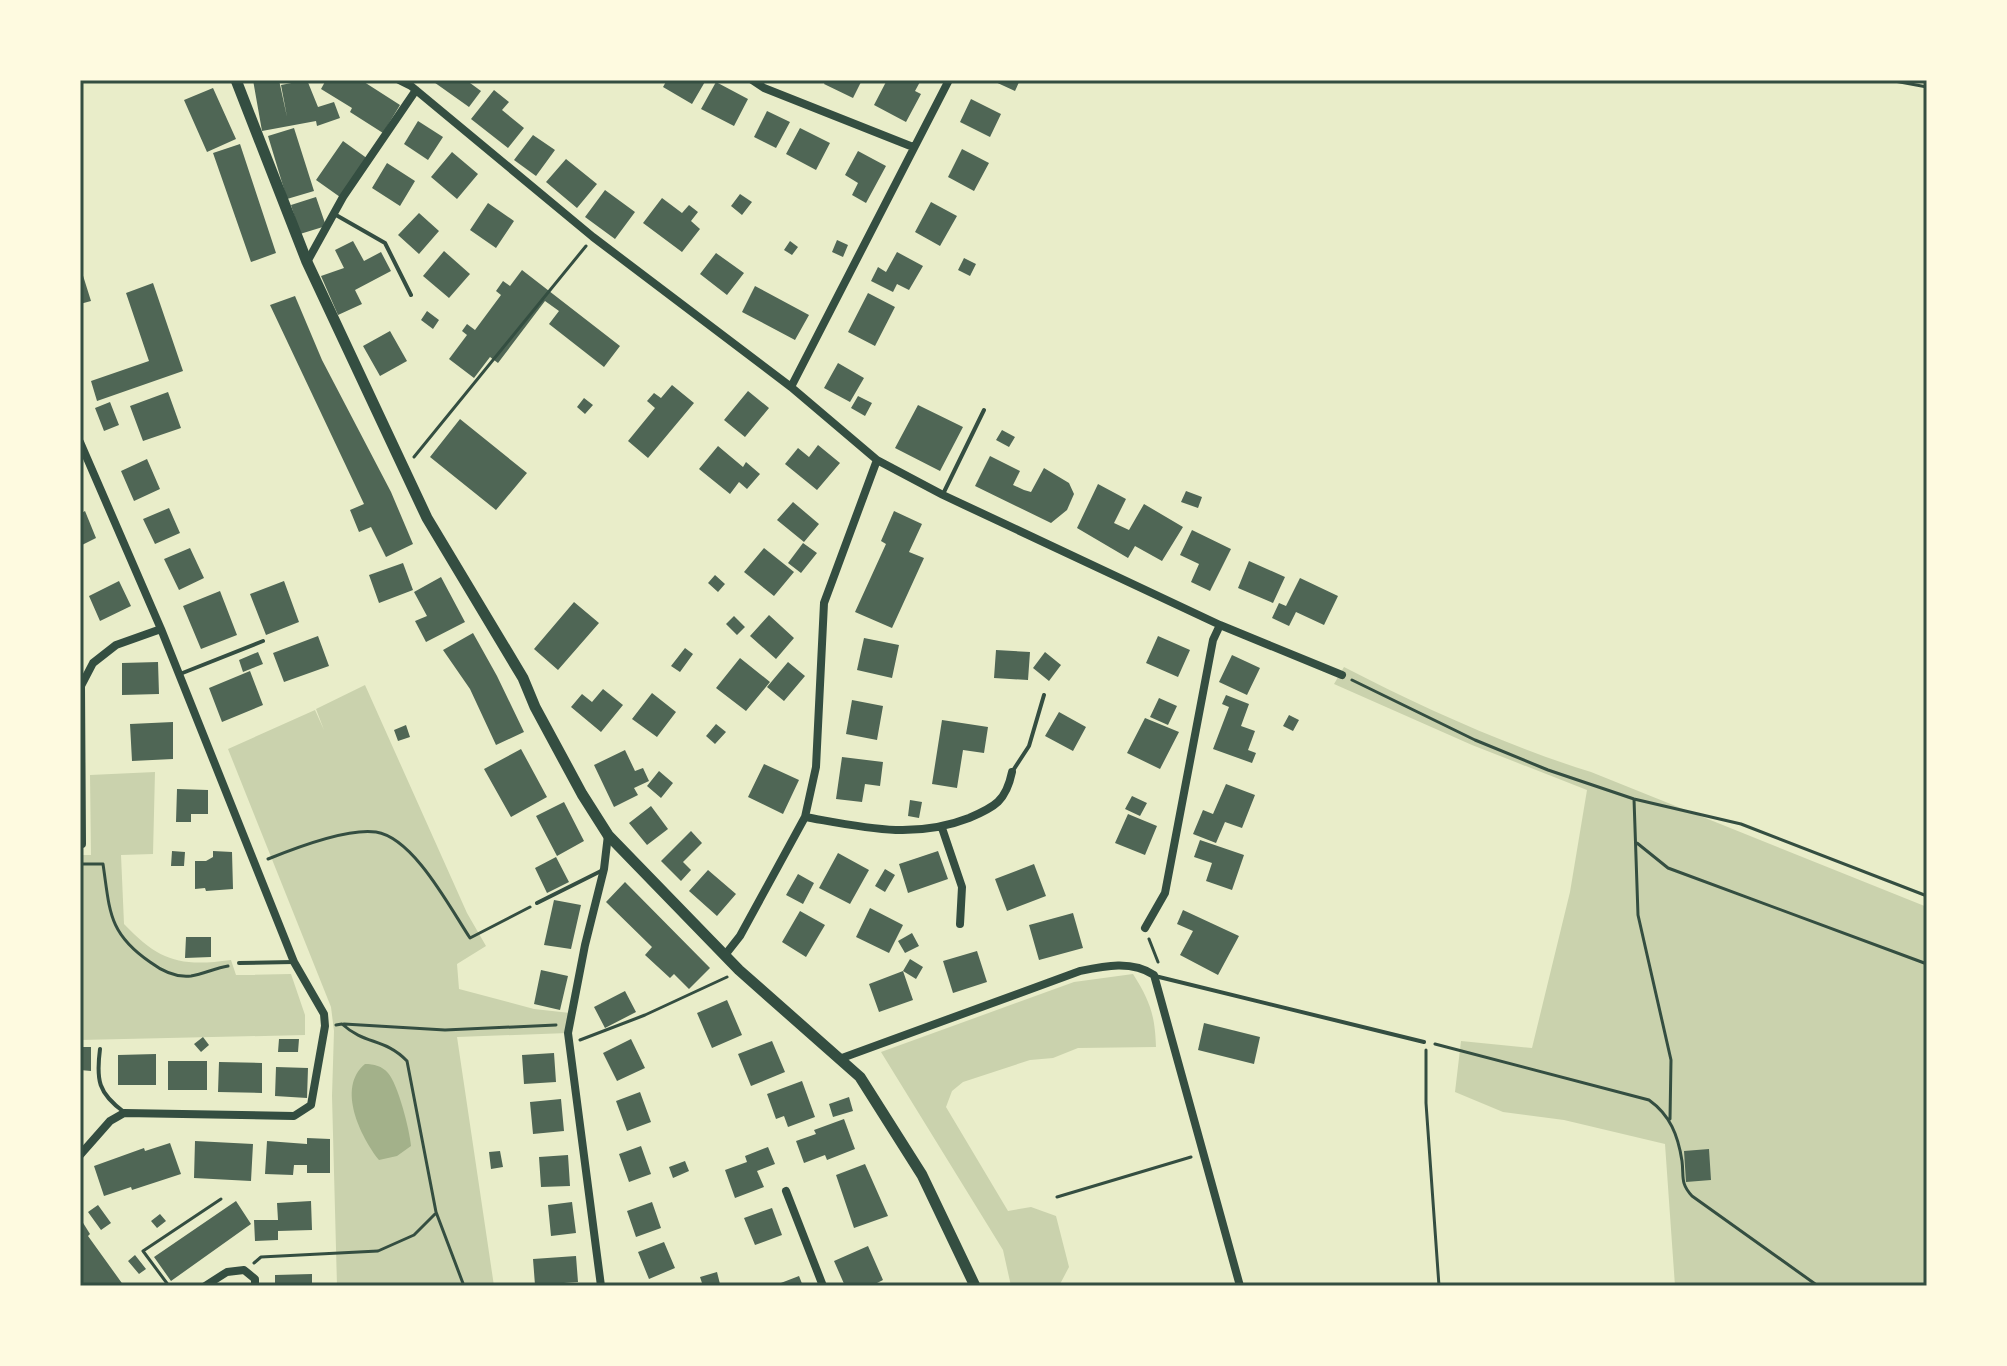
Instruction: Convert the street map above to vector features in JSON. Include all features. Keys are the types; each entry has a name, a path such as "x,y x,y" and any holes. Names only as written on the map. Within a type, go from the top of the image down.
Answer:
{"street":[{"path":"236,80 307,262 427,518 523,678 582,794 608,835 739,970 860,1077 922,1175 975,1286"},
{"path":"399,80 416,90 593,237 791,387 877,460 943,495 1220,625 1342,675"},
{"path":"752,80 764,88 913,147"},
{"path":"791,387 949,80"},
{"path":"307,262 334,214 416,90"},
{"path":"80,442 161,629 294,962 324,1014 325,1026 311,1105 294,1116 124,1113 110,1121 80,1155"},
{"path":"725,955 740,936 805,817 816,767 824,603 877,460"},
{"path":"1145,928 1165,893 1213,640 1220,625"},
{"path":"82,844 81,686 93,663 116,645 161,629"},
{"path":"805,817 885,831 942,828 999,802 1008,790 1012,772"},
{"path":"942,828 962,887 960,924"},
{"path":"601,1286 568,1024 604,869 608,835"},
{"path":"842,1058 1080,971 1108,965 1131,966 1154,975 1240,1286"},
{"path":"786,1191 823,1286"},
{"path":"205,1286 227,1272 244,1270 255,1279 255,1286"}],"lane":[{"path":"334,214 385,243 411,295"},
{"path":"943,495 984,410"},
{"path":"179,675 263,641"},
{"path":"1012,772 1029,746 1044,695"},
{"path":"537,903 604,869"},
{"path":"239,963 294,962"},
{"path":"1154,975 1424,1042"},
{"path":"100,1049 97,1073 101,1087 109,1101 124,1113"}],"path":[{"path":"1889,80 1927,87"},
{"path":"404,470 593,237"},
{"path":"1342,675 1475,740 1548,770 1634,799 1741,824 1927,896"},
{"path":"1634,799 1638,915 1671,1060 1670,1119 1681,1158 1684,1187 1692,1196 1818,1286"},
{"path":"255,864 309,843 376,832 396,840 415,857 470,938 537,903"},
{"path":"1635,842 1668,868 1927,964"},
{"path":"80,864 103,864 111,915 118,932 127,945 158,968 173,976 190,976 239,963"},
{"path":"1145,928 1159,963 1154,975"},
{"path":"569,1045 645,1015 739,970"},
{"path":"325,1026 342,1024 445,1030 568,1024"},
{"path":"342,1024 355,1036 394,1047 407,1061 436,1212 464,1286"},
{"path":"1439,1286 1424,1042 1636,1095 1649,1100 1670,1119"},
{"path":"1057,1197 1202,1154"},
{"path":"169,1286 143,1251 221,1199"},
{"path":"244,1270 261,1257 378,1251 414,1235 436,1212"}],"shaded area":[{"path":"1344,667 1497,738 1591,772 1927,907 1927,1286 1675,1286 1665,1144 1564,1120 1503,1112 1455,1092 1461,1041 1532,1048 1570,892 1587,790 1472,745 1334,684"},
{"path":"365,685 467,913 486,946 457,964 459,989 534,1009 570,1013 568,1033 457,1037 494,1286 337,1286 332,1096 334,1031 331,1007 228,749 315,710 324,730 316,709"},
{"path":"155,772 153,854 121,855 124,924 148,946 172,958 198,963 231,960 236,975 291,974 305,1015 305,1035 80,1040 80,855 91,855 90,775"},
{"path":"1133,974 1150,1009 1156,1047 1078,1048 1053,1058 1030,1060 963,1082 952,1091 946,1107 1008,1211 1031,1207 1056,1216 1069,1267 1059,1286 1011,1286 1003,1250 881,1052 1074,982"},
{"path":"365,1064 386,1071 399,1097 411,1146 397,1156 379,1160 365,1139 354,1112 352,1086"}],"building":[{"path":"253,80 279,80 287,117 281,85 307,80 318,107 334,102 340,118 317,126 316,121 262,131"},
{"path":"326,80 361,80 400,105 383,133 350,112 352,108 321,89"},
{"path":"431,80 466,80 481,91 469,107"},
{"path":"667,80 706,80 692,104 663,87"},
{"path":"826,80 862,80 853,98 824,84"},
{"path":"887,80 921,80 915,91 921,94 906,122 874,105"},
{"path":"991,80 1020,80 1015,91"},
{"path":"716,82 748,99 734,126 701,109"},
{"path":"213,88 236,139 207,152 184,100"},
{"path":"494,90 509,102 502,110 524,128 508,148 471,119"},
{"path":"971,99 1001,114 990,137 960,122"},
{"path":"767,111 790,122 776,148 754,137"},
{"path":"418,121 443,137 428,160 404,144"},
{"path":"294,128 314,191 287,199 268,136"},
{"path":"800,128 830,143 816,170 786,154"},
{"path":"533,135 555,150 536,176 514,160"},
{"path":"343,141 368,159 340,197 316,180"},
{"path":"240,144 276,253 251,262 213,153"},
{"path":"962,149 989,163 974,191 948,177"},
{"path":"858,151 886,166 866,203 852,195 858,183 845,175"},
{"path":"452,152 478,174 457,199 431,177"},
{"path":"566,159 597,184 577,208 546,182"},
{"path":"387,163 415,181 400,206 372,188"},
{"path":"605,190 635,212 615,239 585,217"},
{"path":"740,194 752,202 742,215 731,206"},
{"path":"316,197 326,226 300,234 291,205"},
{"path":"662,198 682,213 689,205 698,212 691,221 700,229 682,252 643,223"},
{"path":"931,202 957,216 940,246 915,232"},
{"path":"488,203 514,221 496,248 470,230"},
{"path":"419,213 439,231 419,254 398,235"},
{"path":"837,240 848,245 843,257 832,252"},
{"path":"353,241 364,261 381,252 391,271 355,290 362,304 338,315 321,276 344,268 335,250"},
{"path":"790,241 798,247 792,255 784,250"},
{"path":"444,251 470,274 449,298 423,276"},
{"path":"897,252 923,266 909,290 897,284 893,292 871,281 878,267 886,272"},
{"path":"716,253 744,273 727,295 700,274"},
{"path":"964,258 976,264 970,276 958,270"},
{"path":"80,266 91,301 80,304"},
{"path":"522,270 620,346 604,367 549,324 559,311 545,301 498,363 490,357 474,378 449,359 467,335 462,331 467,324 475,330 501,295 496,291 503,281 510,286"},
{"path":"153,283 183,371 97,401 91,381 149,361 126,293"},
{"path":"755,286 809,315 795,340 742,312"},
{"path":"868,293 895,307 875,346 848,332"},
{"path":"295,296 322,360 391,492 413,544 386,557 371,527 359,532 350,510 364,504 270,305"},
{"path":"427,311 439,320 433,329 421,320"},
{"path":"390,331 407,361 380,376 363,346"},
{"path":"838,363 864,378 850,402 824,388"},
{"path":"672,385 694,403 648,458 628,441 655,408 647,401 654,393 661,398"},
{"path":"748,391 769,408 745,437 724,420"},
{"path":"168,392 181,428 143,441 130,406"},
{"path":"858,396 872,403 865,416 851,408"},
{"path":"584,398 593,405 585,414 577,407"},
{"path":"110,402 119,425 104,431 95,408"},
{"path":"918,405 963,427 940,471 895,448"},
{"path":"460,419 527,473 496,510 430,457"},
{"path":"1002,430 1015,437 1009,447 996,440"},
{"path":"818,445 840,463 817,490 785,464 798,448 809,457"},
{"path":"718,446 743,467 746,462 760,474 747,489 739,482 730,494 699,469"},
{"path":"990,456 1020,471 1013,485 1024,490 1031,492 1044,468 1069,483 1074,494 1067,510 1051,523 975,486"},
{"path":"147,459 160,489 134,501 121,471"},
{"path":"1098,484 1126,499 1114,523 1129,530 1144,504 1183,527 1162,561 1135,546 1128,558 1077,528"},
{"path":"1186,491 1202,497 1198,508 1181,502"},
{"path":"793,502 819,524 804,542 777,520"},
{"path":"169,508 180,533 155,544 143,519"},
{"path":"85,511 96,538 80,546 80,514"},
{"path":"894,511 922,524 909,552 924,558 892,628 855,612 886,544 881,541"},
{"path":"1192,530 1231,549 1210,591 1191,582 1199,564 1180,555"},
{"path":"803,543 817,553 801,573 788,563"},
{"path":"190,548 204,578 179,590 164,559"},
{"path":"764,548 794,572 774,596 744,572"},
{"path":"1249,561 1285,577 1273,603 1238,588"},
{"path":"403,563 413,590 379,603 369,575"},
{"path":"715,575 725,584 718,592 708,583"},
{"path":"441,577 465,622 426,642 415,621 427,616 414,592"},
{"path":"1300,578 1338,596 1324,625 1296,612 1289,626 1272,618 1279,603 1286,606"},
{"path":"119,581 131,606 100,621 89,596"},
{"path":"284,581 299,622 266,635 250,594"},
{"path":"220,591 237,635 201,649 183,606"},
{"path":"574,602 599,623 558,670 534,649"},
{"path":"769,615 794,638 776,659 750,636"},
{"path":"734,616 745,627 737,635 726,624"},
{"path":"473,633 524,732 496,745 470,689 443,650"},
{"path":"318,636 329,666 284,682 273,653"},
{"path":"1158,636 1190,650 1178,677 1146,663"},
{"path":"864,638 899,645 892,678 857,670"},
{"path":"685,648 693,654 680,672 671,666"},
{"path":"996,650 1030,652 1028,680 994,678"},
{"path":"258,652 263,664 243,672 239,660"},
{"path":"1045,652 1061,665 1049,681 1033,668"},
{"path":"1232,655 1260,668 1247,695 1219,682"},
{"path":"740,658 770,682 746,711 716,688"},
{"path":"158,662 159,694 122,695 122,663"},
{"path":"788,662 805,676 784,701 767,687"},
{"path":"250,671 263,705 222,722 209,688"},
{"path":"603,689 623,705 601,732 571,707 582,694 592,702"},
{"path":"652,693 676,712 657,737 632,719"},
{"path":"1226,695 1249,704 1241,726 1255,731 1248,750 1256,753 1252,763 1213,749 1229,707 1222,704"},
{"path":"1159,698 1177,706 1168,725 1150,717"},
{"path":"852,700 883,706 877,740 846,734"},
{"path":"1059,712 1086,727 1073,751 1045,736"},
{"path":"1289,715 1299,720 1293,731 1283,726"},
{"path":"1145,718 1179,732 1160,769 1127,753"},
{"path":"942,720 988,727 984,753 963,750 957,788 932,784"},
{"path":"173,722 173,759 132,761 130,724"},
{"path":"716,724 726,732 715,744 706,736"},
{"path":"406,725 410,737 398,741 394,730"},
{"path":"521,749 547,797 511,817 484,769"},
{"path":"625,750 635,771 643,768 649,781 634,788 638,795 614,807 594,765"},
{"path":"842,757 883,762 880,786 865,784 862,802 836,799"},
{"path":"764,764 799,780 783,814 748,797"},
{"path":"659,771 673,783 661,798 647,786"},
{"path":"1226,784 1255,795 1242,828 1225,822 1216,843 1193,834 1203,810 1213,814"},
{"path":"177,789 208,790 208,814 191,814 191,822 176,822"},
{"path":"1132,796 1147,803 1140,816 1125,809"},
{"path":"910,800 922,802 919,818 908,816"},
{"path":"564,802 584,841 557,856 536,816"},
{"path":"651,806 668,829 647,845 629,823"},
{"path":"1128,814 1157,826 1145,855 1115,843"},
{"path":"691,831 702,843 683,862 691,870 681,881 661,861"},
{"path":"1200,840 1244,855 1232,890 1206,881 1212,863 1194,857"},
{"path":"172,851 185,852 184,866 171,866"},
{"path":"213,851 232,852 233,889 195,889 195,861 206,861 213,857"},
{"path":"938,851 948,879 908,893 899,864"},
{"path":"838,853 869,870 850,904 819,888"},
{"path":"556,857 569,882 547,893 535,868"},
{"path":"1034,864 1046,896 1007,911 995,879"},
{"path":"885,869 895,875 885,892 875,886"},
{"path":"708,870 736,894 717,916 689,891"},
{"path":"798,874 814,883 803,904 786,895"},
{"path":"625,882 710,968 689,989 674,974 670,978 645,955 652,947 606,902"},
{"path":"554,900 581,905 571,949 544,945"},
{"path":"870,908 903,925 889,953 856,937"},
{"path":"1183,910 1239,936 1218,975 1180,955 1193,931 1177,924"},
{"path":"800,911 825,925 806,957 782,942"},
{"path":"1073,913 1083,948 1039,960 1029,925"},
{"path":"912,933 919,946 905,953 898,941"},
{"path":"186,937 211,937 211,957 185,958"},
{"path":"977,951 987,982 953,993 943,961"},
{"path":"910,959 923,967 916,979 903,971"},
{"path":"541,970 568,976 560,1010 534,1004"},
{"path":"903,971 913,1000 879,1012 869,984"},
{"path":"625,991 636,1012 605,1028 594,1007"},
{"path":"727,1000 742,1035 712,1048 697,1013"},
{"path":"1204,1023 1260,1037 1254,1064 1198,1050"},
{"path":"203,1037 209,1045 201,1052 194,1044"},
{"path":"279,1039 299,1039 298,1052 278,1052"},
{"path":"631,1039 645,1068 617,1081 603,1053"},
{"path":"772,1041 785,1072 751,1086 738,1054"},
{"path":"80,1047 91,1047 91,1071 80,1070"},
{"path":"554,1053 556,1082 524,1084 522,1055"},
{"path":"156,1054 156,1085 118,1085 118,1055"},
{"path":"168,1061 207,1061 207,1090 168,1090"},
{"path":"219,1062 262,1063 262,1093 218,1092"},
{"path":"276,1067 308,1068 307,1098 275,1096"},
{"path":"802,1081 815,1117 788,1127 784,1116 776,1119 767,1094"},
{"path":"640,1092 651,1122 627,1131 616,1101"},
{"path":"849,1097 853,1111 833,1117 829,1104"},
{"path":"561,1099 564,1131 533,1134 530,1102"},
{"path":"844,1119 855,1149 827,1160 825,1155 804,1163 796,1141 816,1134 814,1130"},
{"path":"307,1138 330,1139 330,1173 307,1173 307,1165 294,1165 293,1175 265,1174 267,1141 307,1144"},
{"path":"195,1141 253,1144 251,1181 194,1178"},
{"path":"170,1143 181,1174 104,1196 94,1166 144,1148 145,1151"},
{"path":"641,1146 651,1174 629,1182 619,1154"},
{"path":"768,1147 775,1164 757,1171 764,1187 735,1198 725,1170 747,1162 745,1156"},
{"path":"1709,1149 1711,1180 1686,1182 1684,1151"},
{"path":"500,1151 503,1167 491,1169 489,1152"},
{"path":"568,1155 570,1186 541,1187 539,1157"},
{"path":"685,1161 689,1171 673,1178 669,1167"},
{"path":"865,1164 888,1216 854,1228 836,1175"},
{"path":"236,1201 251,1224 171,1281 154,1257"},
{"path":"311,1201 312,1230 278,1231 278,1240 255,1241 254,1220 278,1220 277,1203"},
{"path":"572,1202 576,1233 551,1236 548,1205"},
{"path":"652,1202 661,1228 636,1237 627,1211"},
{"path":"98,1205 111,1223 101,1230 88,1212"},
{"path":"772,1208 782,1235 755,1245 744,1218"},
{"path":"160,1214 166,1221 157,1228 151,1221"},
{"path":"80,1218 90,1234 88,1236 124,1286 85,1286 80,1279"},
{"path":"664,1242 675,1268 649,1279 638,1252"},
{"path":"868,1246 883,1280 871,1286 845,1286 834,1261"},
{"path":"135,1255 146,1269 139,1274 128,1261"},
{"path":"576,1256 578,1282 535,1285 533,1259"},
{"path":"717,1272 720,1284 703,1286 700,1277"},
{"path":"312,1274 312,1286 275,1286 275,1275"},
{"path":"799,1276 803,1286 773,1286"}]}
